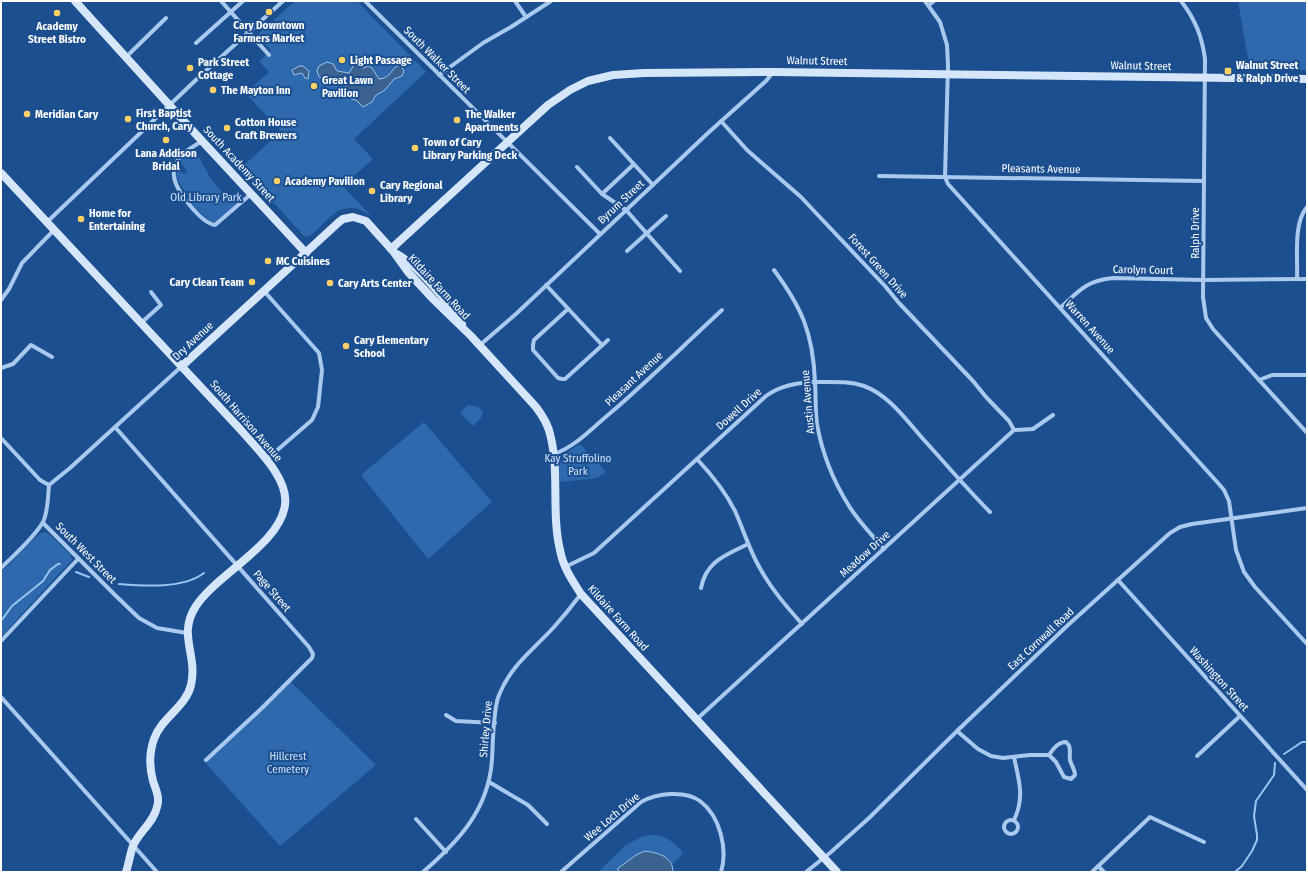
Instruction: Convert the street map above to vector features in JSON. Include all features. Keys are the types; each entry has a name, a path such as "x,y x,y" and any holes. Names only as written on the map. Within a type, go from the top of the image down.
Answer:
{"main road":[{"name":"South Academy Street","path":"75,1 306,253"},
{"name":"Walnut Street","path":"392,250 548,105 560,95 598,78 644,72 774,72 1307,79"},
{"name":"South Harrison Avenue","path":"1,173 240,429 266,460 282,486 285,497 284,511 279,522 271,533 200,600 192,613 187,626 192,667 191,684 186,697 161,726 154,740 150,757 150,765 158,796 158,806 134,845 126,872"},
{"name":"Kildaire Farm Road","path":"353,217 366,221 392,250 408,272 471,336 536,407 550,433 554,454 557,532 560,550 570,579 581,594 837,872"},
{"name":"Dry Avenue","path":"182,366 339,222 343,219 353,217"}],"street":[{"path":"221,1 269,55"},
{"path":"196,44 243,1"},
{"path":"47,222 170,105 283,1"},
{"name":"South Walker Street","path":"365,1 600,234"},
{"path":"515,1 526,17"},
{"path":"439,75 483,43 551,1"},
{"path":"925,1 940,22 947,45 948,74 945,177"},
{"path":"929,5 934,1"},
{"name":"Ralph Drive","path":"1181,1 1194,19 1201,36 1205,59 1203,304 1209,324 1307,433"},
{"path":"126,57 166,18"},
{"name":"Byrum Street","path":"480,346 774,72"},
{"name":"Forest Green Drive","path":"721,121 747,150 815,212 973,381 1009,421 1014,430"},
{"path":"610,138 653,184"},
{"path":"202,141 183,155 175,166 175,180 188,204 210,224 215,225 252,193"},
{"path":"602,194 634,164"},
{"path":"577,168 602,194 626,210 680,271"},
{"name":"Pleasants Avenue","path":"879,176 1204,181"},
{"name":"Warren Avenue","path":"945,177 952,189 1218,483 1227,495 1232,518 1236,550 1244,572 1255,587 1307,644"},
{"path":"1297,279 1298,229 1301,216 1307,207"},
{"path":"627,250 666,216"},
{"path":"1,300 9,289 22,263 54,230"},
{"name":"Austin Avenue","path":"774,270 796,303 807,328 812,350 817,423 834,478 853,512 884,549"},
{"name":"Carolyn Court","path":"1060,308 1083,287 1090,283 1104,279 1307,279"},
{"path":"546,285 602,345"},
{"path":"264,291 319,353 322,370 318,407 312,420 266,460"},
{"path":"141,323 161,306 151,292"},
{"path":"568,309 534,340 533,345 533,350 558,378 566,379 608,340"},
{"name":"Pleasant Avenue","path":"554,454 568,448 582,439 722,310"},
{"path":"1,368 13,364 31,345 52,357"},
{"name":"Dry Avenue","path":"49,485 70,468 182,366"},
{"path":"1258,380 1272,375 1307,375"},
{"name":"Dowell Drive","path":"565,567 594,553 772,392 794,384 815,382 852,383 864,386 880,395 898,411 990,512"},
{"path":"1014,430 1033,429 1053,415"},
{"name":"Page Street","path":"115,426 309,647 313,656 262,708 206,760"},
{"name":"Meadow Drive","path":"696,719 1014,430"},
{"path":"1,438 43,482 49,485"},
{"path":"697,459 714,478 728,499 760,569 771,588 802,624"},
{"name":"South West Street","path":"49,485 47,508 43,523 139,618 157,628 187,633"},
{"name":"East Cornwall Road","path":"806,872 874,813 1068,625 1174,530 1192,524 1307,508"},
{"path":"1,568 27,542 43,523"},
{"path":"701,588 703,578 714,563 748,544"},
{"path":"1,641 78,559"},
{"name":"Washington Street","path":"1118,580 1307,790"},
{"name":"Shirley Drive","path":"423,872 446,852 464,833 481,803 489,782 492,765 498,697 507,678 520,661 554,628 581,594"},
{"path":"1,697 157,872"},
{"path":"446,714 456,721 495,723"},
{"path":"1196,756 1240,716"},
{"path":"957,731 978,749 988,755 998,758 1049,755 1061,742 1068,743 1070,748 1069,756 1075,773 1073,778 1069,779 1064,777 1059,766 1049,755"},
{"path":"1014,757 1021,798 1020,806 1014,820"},
{"path":"489,782 528,805 547,824"},
{"name":"Wee Loch Drive","path":"561,872 641,802 657,796 682,794 699,800 709,810 719,829 724,851 721,872"},
{"path":"1092,872 1150,817 1204,842"},
{"path":"416,820 446,852"},
{"path":"1098,866 1104,872"}],"green space":[{"path":"295,1 357,1 426,72 354,139 373,159 343,186 373,218 365,212 353,208 343,209 337,212 307,237 304,236 274,203 268,200 241,168 281,131 245,93 269,72 259,61 271,50 257,35"},
{"path":"1238,1 1307,1 1307,70 1250,70"},
{"name":"Old Library Park","path":"194,148 211,179 225,195 228,197 232,193 240,201 216,222 211,222 194,207 176,177 177,172 180,171 184,174 187,171 182,165 181,160"},
{"path":"468,405 478,407 483,412 481,418 473,426 460,413"},
{"path":"424,422 492,502 428,559 361,475"},
{"name":"Kay Struffolino Park","path":"580,444 606,472 597,478 560,482 558,458"},
{"path":"43,532 48,533 70,554 72,560 1,637 1,572 38,535"},
{"name":"Hillcrest Cemetery","path":"289,680 376,765 280,846 203,760"},
{"path":"651,835 661,836 669,840 683,853 673,864 670,861 617,869 620,872 598,872 625,846 641,837"}],"shaded area":[{"path":"327,62 333,64 337,71 349,73 354,65 364,68 368,66 372,68 379,79 389,75 394,68 400,65 404,71 402,76 394,79 385,90 376,95 372,102 363,107 356,100 345,94 345,79 336,79 335,77 327,81 319,77 317,71 319,66"},
{"path":"299,66 303,66 309,71 308,79 305,78 302,73 294,75 292,70"},
{"path":"645,851 660,854 668,859 673,872 620,872 617,869 636,855"}],"waterway":[{"path":"1,621 12,606 43,581 50,570 60,564"},
{"path":"76,572 89,577"},
{"path":"119,584 151,586 174,584 185,582 204,573"},
{"path":"1284,754 1302,742 1307,742"},
{"path":"1235,872 1242,866 1257,840 1254,816 1256,801 1274,775 1275,763"}],"place":[{"name":"Cary Downtown Farmers Market","path":"269,12"},
{"name":"Academy Street Bistro","path":"57,13"},
{"name":"Light Passage","path":"342,60"},
{"name":"Park Street Cottage","path":"190,68"},
{"name":"Walnut Street & Ralph Drive","path":"1228,71"},
{"name":"Great Lawn Pavilion","path":"314,86"},
{"name":"The Mayton Inn","path":"213,90"},
{"name":"Meridian Cary","path":"27,114"},
{"name":"First Baptist Church, Cary","path":"128,119"},
{"name":"The Walker Apartments","path":"457,120"},
{"name":"Cotton House Craft Brewers","path":"227,128"},
{"name":"Lana Addison Bridal","path":"166,140"},
{"name":"Town of Cary Library Parking Deck","path":"415,148"},
{"name":"Academy Pavilion","path":"277,181"},
{"name":"Cary Regional Library","path":"372,191"},
{"name":"Home for Entertaining","path":"81,219"},
{"name":"MC Cuisines","path":"268,261"},
{"name":"Cary Clean Team","path":"252,282"},
{"name":"Cary Arts Center","path":"330,283"},
{"name":"Cary Elementary School","path":"346,346"}]}
